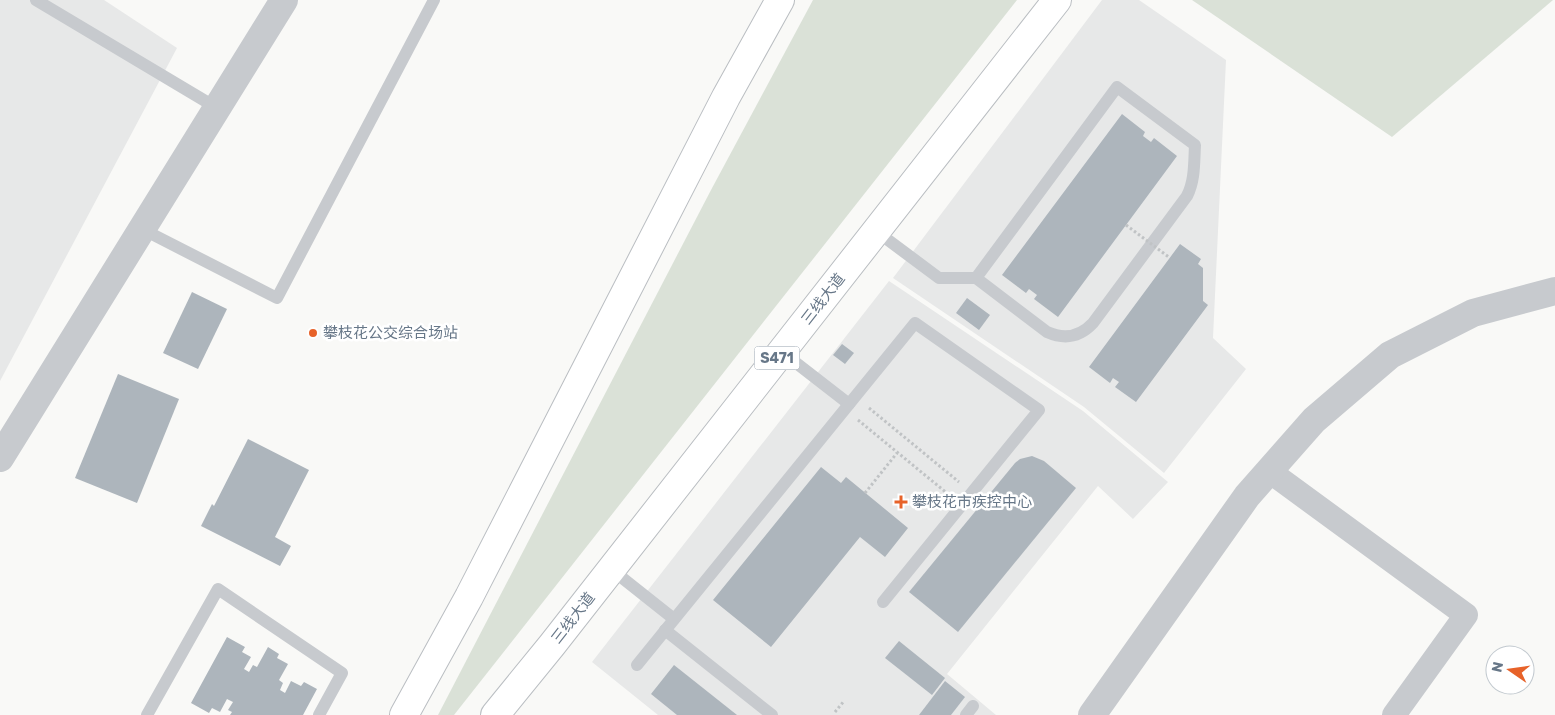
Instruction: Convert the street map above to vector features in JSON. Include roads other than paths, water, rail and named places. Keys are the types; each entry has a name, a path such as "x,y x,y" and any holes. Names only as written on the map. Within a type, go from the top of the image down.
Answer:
{"main road":[{"path":"404,715 418,702 469,597 726,98 780,0"},
{"name":"三线大道","path":"495,715 1057,0"}],"street":[{"path":"0,458 284,0"},
{"path":"1092,715 1247,496 1314,420 1390,356 1473,313 1555,291"},
{"path":"1269,471 1466,615 1394,715"}],"lane":[{"path":"36,0 217,108"},
{"path":"142,229 277,298 434,0"},
{"path":"876,231 939,278 976,278 1047,332 1067,338 1077,336 1086,331 1093,323 1187,196 1193,177 1195,145 1117,87 976,278"},
{"path":"637,665 915,323 1039,410 883,602"},
{"path":"782,352 850,403"},
{"path":"611,569 674,619"},
{"path":"147,715 218,589 342,673 319,715"},
{"path":"665,630 772,715"}],"place":[{"name":"攀枝花公交综合场站","path":"313,333"},
{"name":"攀枝花市疾控中心","path":"901,502"}]}
